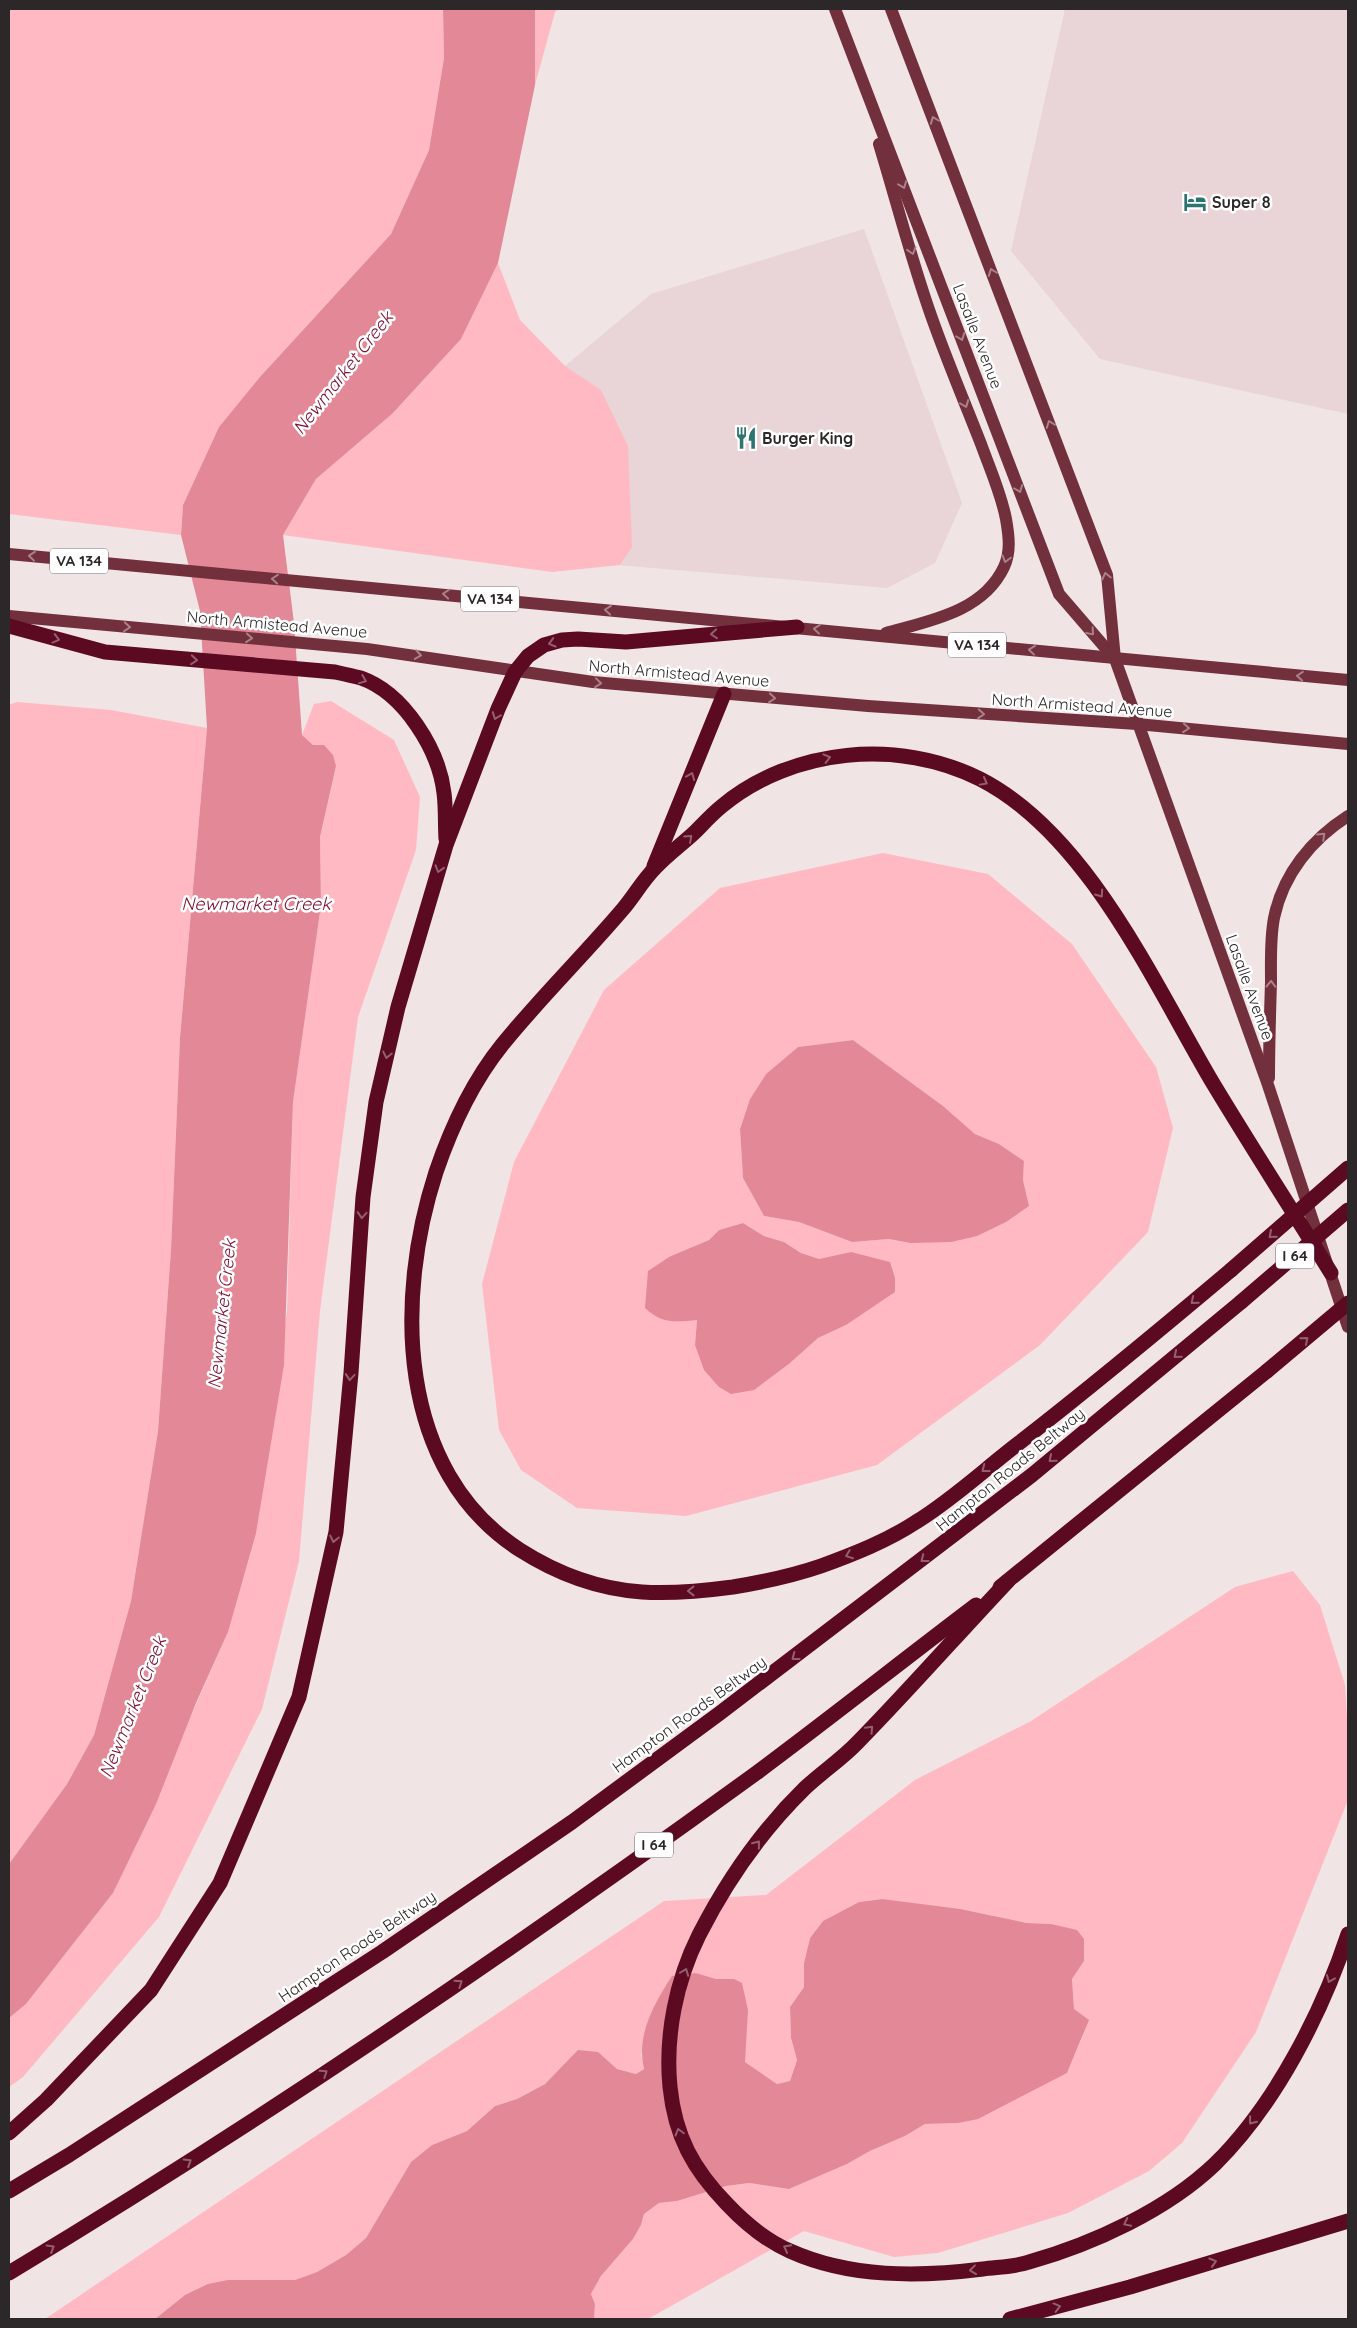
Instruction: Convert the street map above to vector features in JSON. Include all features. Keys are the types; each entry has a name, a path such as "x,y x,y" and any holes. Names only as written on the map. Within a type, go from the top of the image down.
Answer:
{"highway":[{"path":"9,626 105,652 335,672 362,679 382,690 402,707 421,731 434,754 444,791 446,845"},
{"path":"9,2133 46,2100 151,1990 220,1883 299,1697 336,1532 351,1373 363,1197 376,1102 398,1007 446,845 498,709 515,672 528,656 544,645 562,640 626,642 797,627"},
{"path":"652,870 724,694"},
{"path":"1331,1273 1215,1086 1118,920 1067,849 1044,824 984,781 956,768 921,758 877,754 836,756 794,767 751,786 722,806 652,870 598,938 498,1050 464,1105 438,1167 421,1225 412,1292 412,1344 422,1406 439,1458 468,1504 506,1541 545,1566 596,1584 642,1592 711,1590 764,1582 817,1567 873,1546 918,1521 1108,1373 1231,1270 1348,1168"},
{"name":"Hampton Roads Beltway","path":"9,2191 69,2155 382,1952 572,1822 720,1714 1032,1475 1241,1302 1348,1210"},
{"name":"I 64","path":"9,2273 219,2142 483,1966 756,1773 1008,1581 1348,1303"},
{"path":"1008,1581 855,1746 805,1788 757,1843 728,1884 698,1937 681,1982 670,2028 668,2068 672,2106 682,2141 705,2181 740,2218 788,2250 832,2265 876,2274 944,2274 1026,2264 1096,2238 1161,2206 1214,2165 1254,2119 1292,2059 1320,2004 1348,1934"},
{"path":"1010,2319 1130,2288 1348,2222"}],"main road":[{"name":"Lasalle Avenue","path":"835,9 1059,594 1115,659"},
{"name":"Lasalle Avenue","path":"891,9 1107,575 1115,659 1268,1085 1348,1327"},
{"path":"846,37 933,320 994,478 1006,518 1009,537 1008,554 1003,569 992,585 979,597 957,612 879,636"},
{"name":"VA 134","path":"9,554 1348,680"},
{"name":"North Armistead Avenue","path":"9,616 410,654 515,672 593,682 877,707 1137,724 1348,744"},
{"path":"1268,1085 1272,943 1278,901 1300,859 1334,825 1348,816"}],"shaded area":[{"path":"9,9 443,9 444,58 429,150 391,234 259,378 219,427 183,505 181,535 9,514"},
{"path":"535,9 558,9 555,12 535,85"},
{"path":"1065,9 1348,9 1348,414 1100,359 1011,251"},
{"path":"864,229 962,503 935,563 887,588 618,565 631,547 565,366 651,294"},
{"path":"498,263 520,320 565,366 601,390 628,446 632,547 620,565 552,572 283,535 316,479 392,414 461,339"},
{"path":"331,701 394,740 420,797 416,850 358,1017 320,1311 299,1561 262,1709 159,1917 23,2077 9,2087 9,2018 26,2004 113,1893 228,1632 287,1312 293,1102 321,905 320,837 336,766 302,735 314,704"},
{"path":"17,702 111,710 207,728 180,1038 171,1250 158,1431 131,1601 94,1735 67,1784 9,1864 9,705"},
{"path":"883,853 988,874 1072,944 1156,1067 1173,1128 1148,1232 1040,1345 877,1465 686,1516 577,1508 521,1470 499,1430 482,1284 514,1162 604,990 720,888","holes":["853,1040 943,1106 975,1134 999,1144 1024,1161 1023,1180 1029,1206 910,1243 889,1239 852,1242 799,1222 764,1216 743,1178 740,1129 750,1099 766,1074 798,1047","743,1223 764,1236 784,1242 801,1253 819,1260 851,1252 846,1325 818,1338 790,1363 695,1345 697,1320 691,1248 709,1240 719,1230"]},
{"path":"1293,1571 1320,1605 1345,1685 1348,1734 1348,1800 1256,2032 1182,2143 1149,2171 1068,2213 938,2253 894,2257 804,2231 648,2319 594,2319 595,2304 591,2294 601,2276 633,2239 641,2225 644,2214 659,2203 677,2201 726,2186 749,2183 789,2189 847,2164 870,2151 905,2136 925,2124 958,2123 1067,2073 1084,2033 1074,2009 1072,1979 1084,1961 1051,1924 1027,1923 980,1913 881,1899 859,1902 823,1921 810,1938 804,1963 804,1987 790,2007 791,2038 797,2060 790,2081 777,2084 745,2062 745,2038 734,1979 716,1979 696,1973 641,2054 644,2069 636,2074 617,2069 598,2053 578,2051 545,2084 517,2099 495,2106 467,2131 432,2145 411,2162 366,2238 346,2255 317,2272 295,2280 271,2281 185,2295 155,2319 45,2319 664,1901 766,1895 915,1780 1031,1721 1235,1587"}],"water":[{"name":"Newmarket Creek","path":"443,9 535,9 535,85 498,263 461,339 392,414 316,479 283,535 294,623 302,735 313,745 324,745 333,755 336,766 320,837 321,905 293,1102 284,1365 256,1533 228,1632 196,1703 156,1804 113,1893 26,2004 9,2018 9,1864 67,1784 94,1735 131,1601 158,1431 171,1250 180,1038 207,728 200,611 181,535 183,505 219,427 259,378 391,234 429,150 444,58"},
{"path":"853,1040 943,1106 975,1134 999,1144 1024,1161 1023,1180 1029,1206 1006,1222 977,1236 951,1242 910,1243 889,1239 852,1242 799,1222 764,1216 743,1178 740,1129 750,1099 766,1074 798,1047"},
{"path":"743,1223 764,1236 784,1242 801,1253 819,1259 851,1252 890,1262 895,1278 895,1292 846,1325 818,1338 790,1363 754,1390 731,1394 719,1387 704,1370 695,1345 697,1320 669,1321 657,1317 645,1308 648,1271 669,1257 709,1240 719,1230"},
{"path":"882,1899 960,1909 1027,1923 1051,1924 1077,1930 1084,1939 1084,1961 1072,1979 1074,2009 1089,2020 1067,2073 978,2119 958,2123 925,2124 905,2136 870,2151 847,2164 789,2189 749,2183 726,2186 677,2201 659,2203 644,2214 641,2225 633,2239 601,2276 591,2294 595,2304 594,2319 155,2319 185,2295 208,2284 228,2280 295,2280 317,2272 346,2255 366,2238 411,2162 432,2145 467,2131 495,2106 517,2099 545,2084 578,2050 598,2052 617,2069 636,2074 644,2069 642,2044 648,2020 672,1976 696,1973 716,1979 734,1979 742,1983 748,2010 745,2062 777,2084 790,2081 797,2060 791,2038 790,2007 804,1987 804,1963 810,1938 823,1921 859,1902"}],"place":[{"name":"Super 8","path":"1195,202"},
{"name":"Burger King","path":"746,438"}]}
